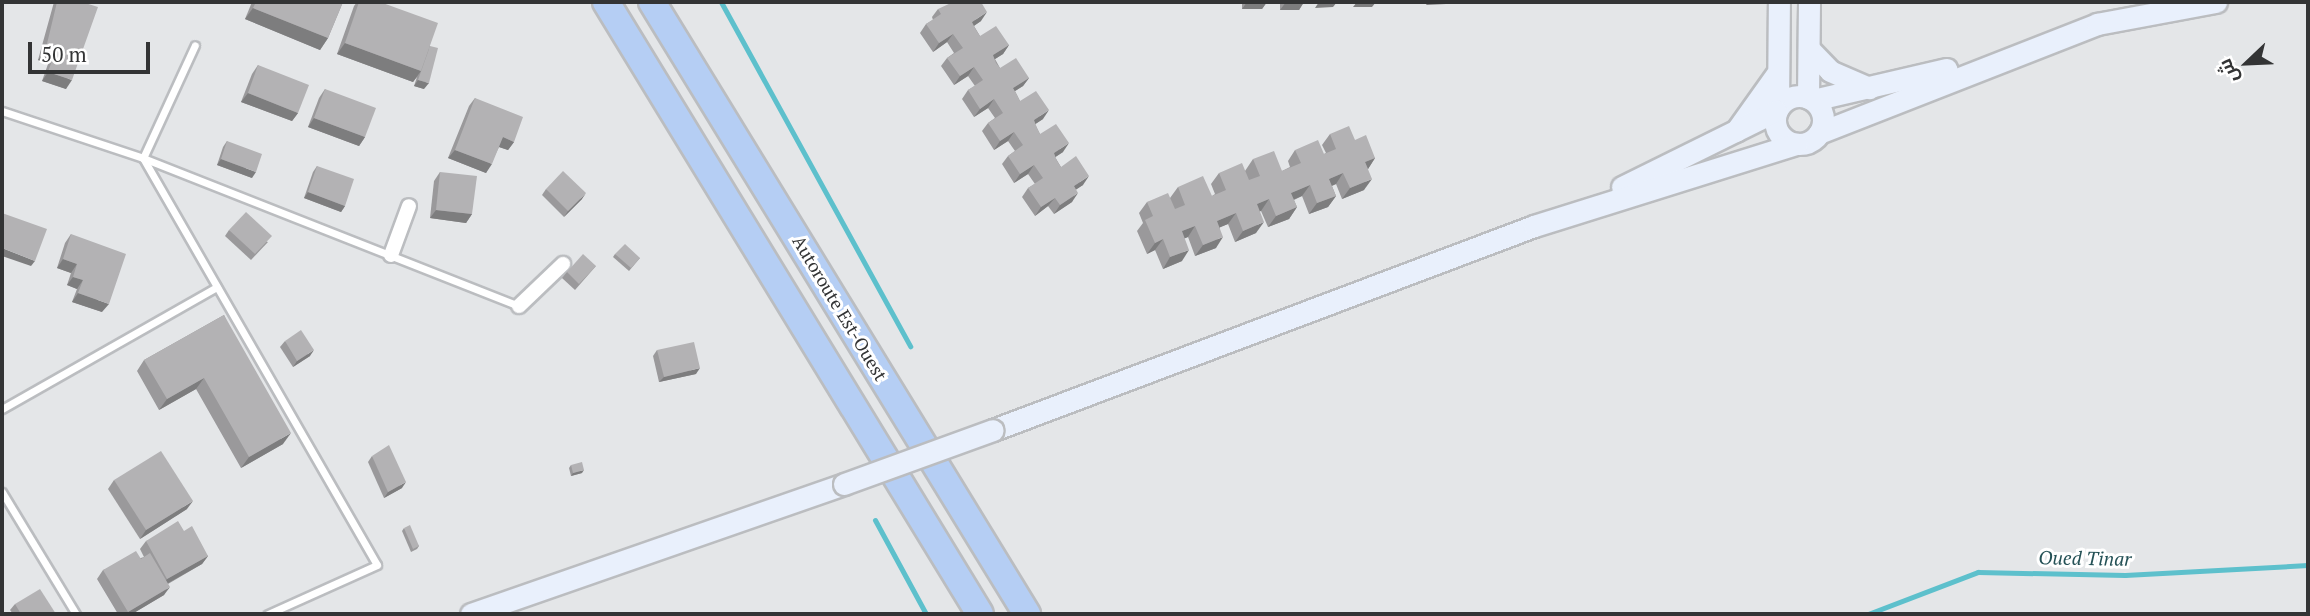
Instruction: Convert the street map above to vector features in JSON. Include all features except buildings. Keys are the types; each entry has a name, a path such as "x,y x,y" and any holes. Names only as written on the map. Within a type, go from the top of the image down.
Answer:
{"highway":[{"path":"606,2 980,614"},
{"name":"Autoroute Est-Ouest","path":"652,2 1027,614"}],"main road":[{"path":"1779,2 1778,132 1796,144"},
{"path":"1810,2 1811,99 1821,112 1819,133"},
{"path":"1534,226 1725,140 1777,110 1791,97 1811,99 1871,89 2026,48 2123,16 2216,2"},
{"path":"471,614 993,430 1291,314 1534,226 1796,144 2026,48"},
{"path":"1809,49 1836,75 1871,89"},
{"path":"1725,140 1762,101 1779,70"}],"street":[{"path":"391,255 409,206"},
{"path":"519,306 563,264"}],"lane":[{"path":"143,158 195,45"},
{"path":"2,111 143,158 519,306"},
{"path":"143,158 377,565 268,614"},
{"path":"2,410 217,286"},
{"path":"2,492 75,614"}],"waterway":[{"path":"721,2 910,346"},
{"path":"875,520 926,614"},
{"name":"Oued Tinar","path":"1868,614 1978,572 2125,575 2308,565"}]}
